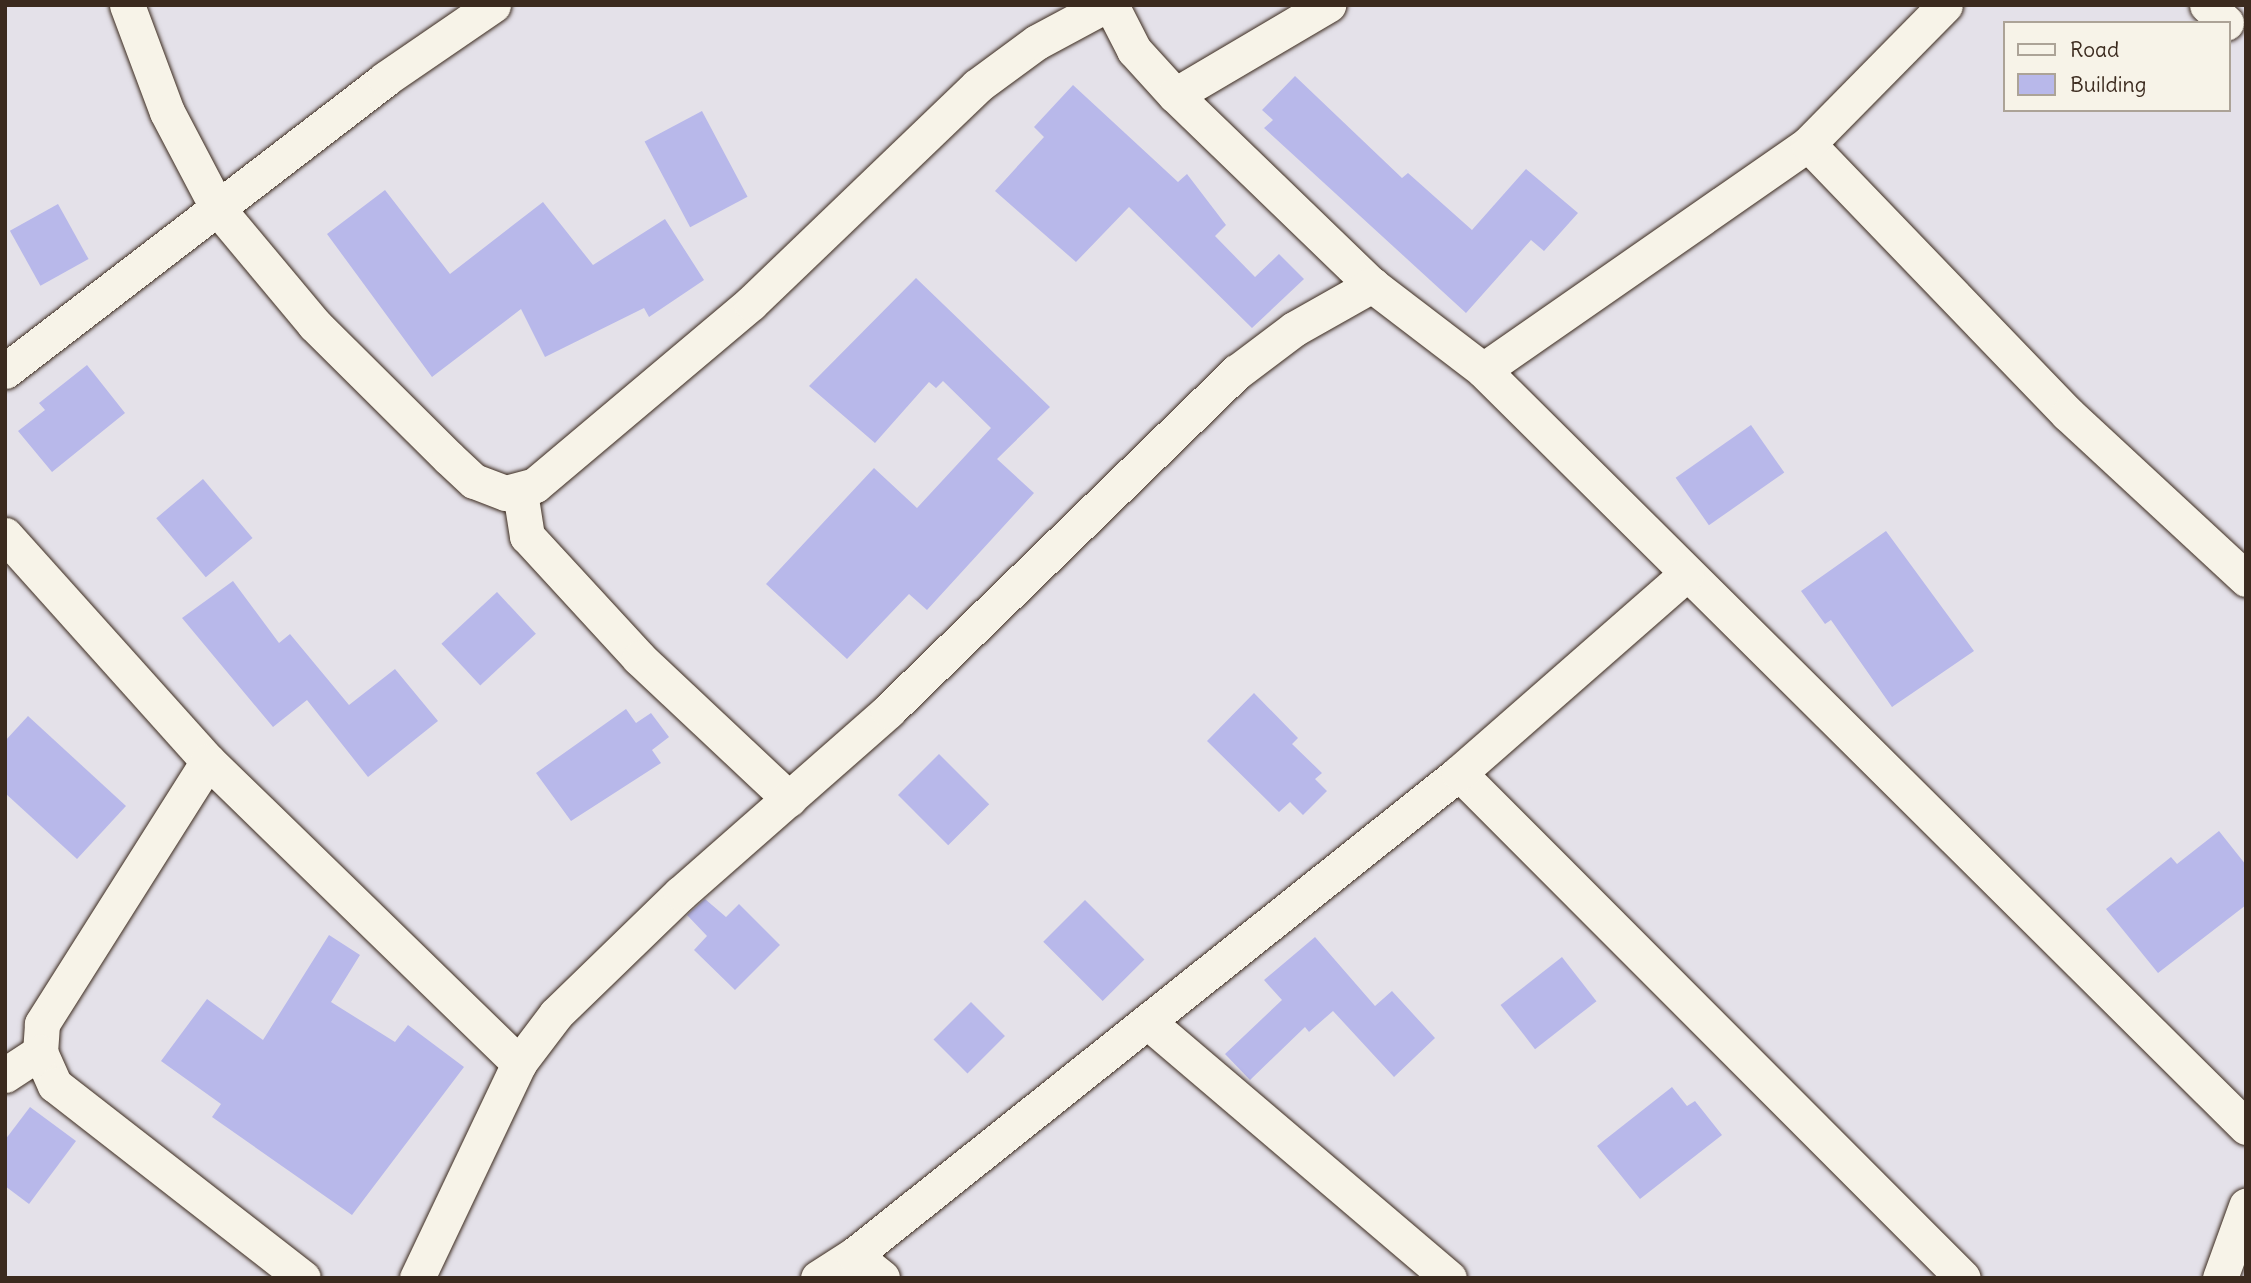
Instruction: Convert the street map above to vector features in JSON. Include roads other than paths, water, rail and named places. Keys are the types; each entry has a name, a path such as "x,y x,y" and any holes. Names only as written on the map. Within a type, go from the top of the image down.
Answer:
{"street":[{"path":"127,5 167,112 218,209 314,324 449,458 490,489 520,492 751,303 977,86 1037,42 1108,5 1134,50 1175,95 1372,285 1483,370 1686,574 2092,968 2246,1127"},
{"path":"5,371 385,79 493,5"},
{"path":"1175,95 1328,5"},
{"path":"1483,370 1808,144 1945,5"},
{"path":"2207,5 2224,21"},
{"path":"2230,27 2246,41"},
{"path":"1808,144 2068,414 2246,579"},
{"path":"417,1278 519,1063 566,1005 888,711 1237,372 1294,329 1372,285"},
{"path":"520,492 527,536 639,658 789,799"},
{"path":"5,535 208,761 519,1063"},
{"path":"818,1278 854,1255 1459,773 1686,574"},
{"path":"208,761 42,1024 40,1052 55,1085 303,1278"},
{"path":"1459,773 1963,1278"},
{"path":"1147,1022 1449,1278"},
{"path":"5,1075 40,1052"},
{"path":"2220,1278 2246,1206"},
{"path":"854,1255 882,1278"}]}
